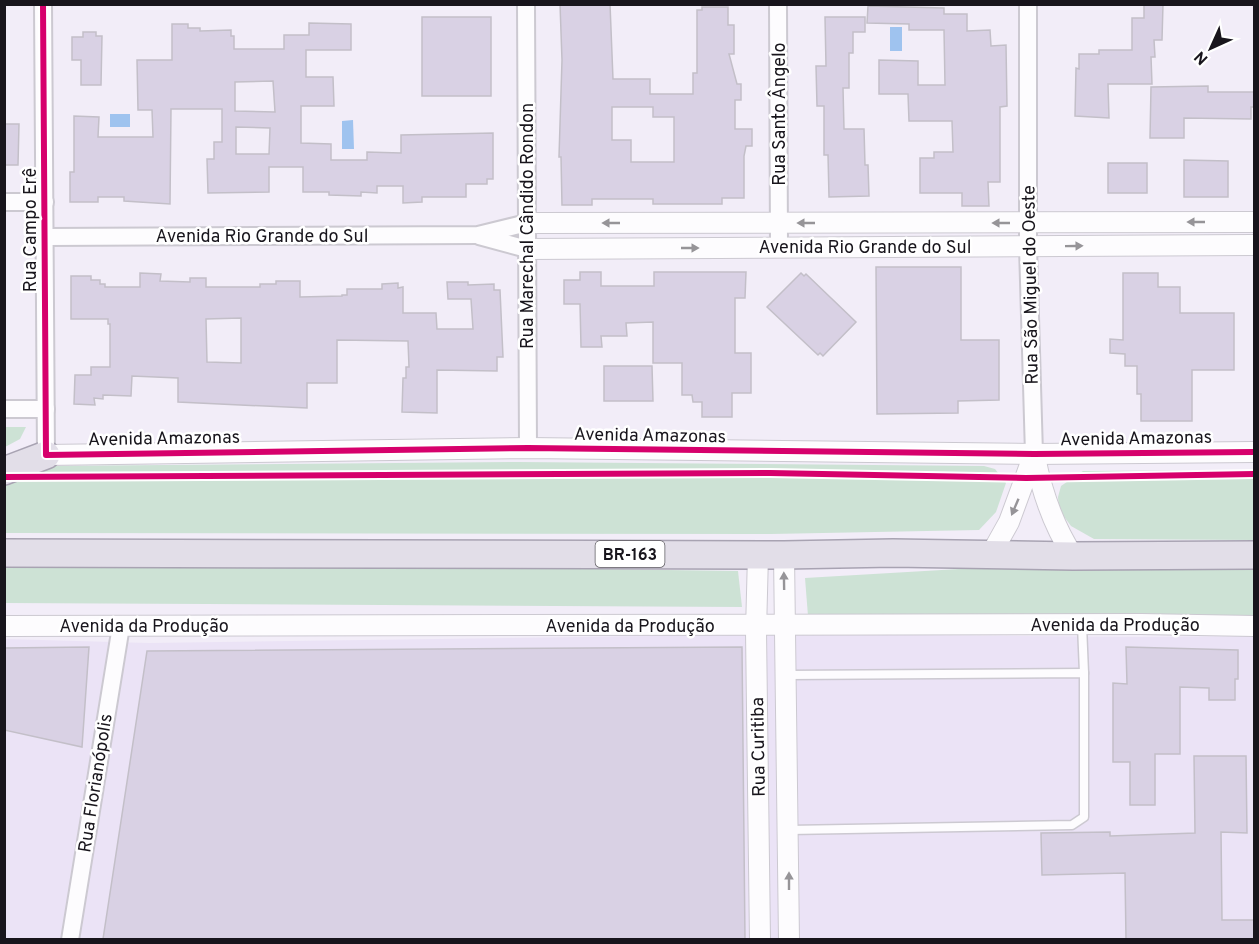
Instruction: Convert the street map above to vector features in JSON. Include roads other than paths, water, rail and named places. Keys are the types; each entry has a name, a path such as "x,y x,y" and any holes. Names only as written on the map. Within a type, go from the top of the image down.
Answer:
{"highway":[{"path":"4,471 46,455"},
{"name":"BR-163","path":"4,553 1254,555"}],"street":[{"name":"Rua Campo Erê","path":"43,4 46,455"},
{"name":"Rua Marechal Cândido Rondon","path":"526,4 528,448"},
{"name":"Rua Santo Ângelo","path":"778,4 779,247"},
{"name":"Rua São Miguel do Oeste","path":"990,556 1012,514 1034,454 1028,247 1028,4"},
{"path":"4,202 45,202"},
{"name":"Avenida Rio Grande do Sul","path":"46,237 478,235 527,224 1254,222"},
{"name":"Avenida Rio Grande do Sul","path":"478,235 527,249 1254,245"},
{"path":"4,409 46,409"},
{"name":"Avenida Amazonas","path":"46,455 528,448 1034,454 1254,452"},
{"path":"1034,454 1049,513 1058,534 1073,556"},
{"name":"Rua Curitiba","path":"771,555 785,625 789,939"},
{"name":"Rua Curitiba","path":"760,939 756,626 771,555"},
{"name":"Avenida da Produção","path":"4,626 1254,626"},
{"name":"Rua Florianópolis","path":"70,939 121,626"}],"lane":[{"path":"789,830 1072,825 1084,817 1082,625"},
{"path":"785,675 1084,673"}],"water":[{"path":"890,27 902,27 902,51 890,51"},
{"path":"110,114 130,114 130,127 110,127"},
{"path":"353,120 354,149 342,149 342,121"}]}
